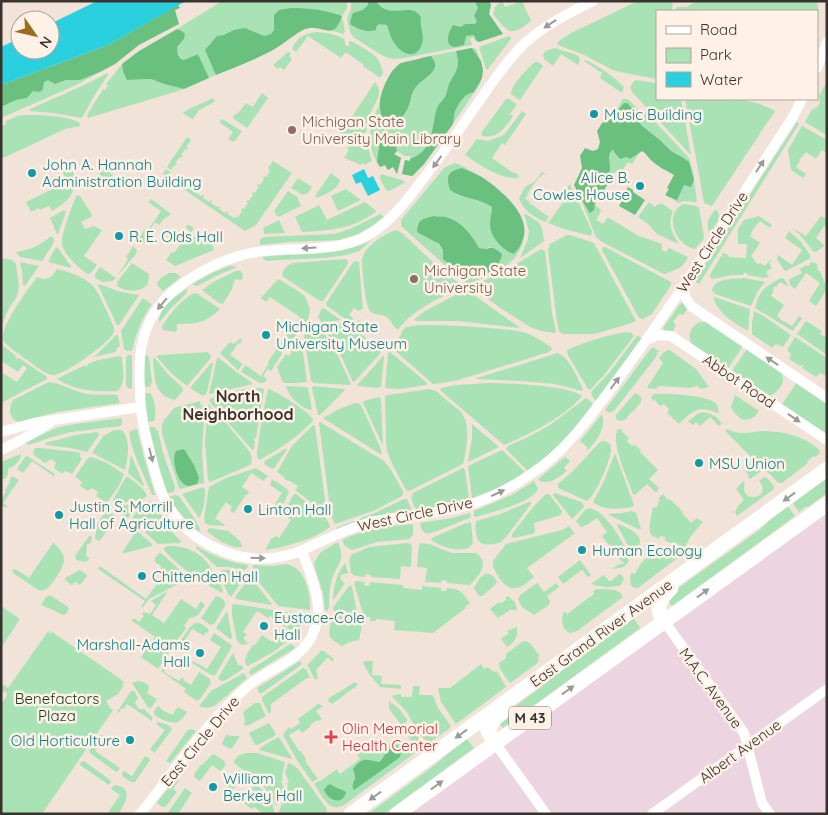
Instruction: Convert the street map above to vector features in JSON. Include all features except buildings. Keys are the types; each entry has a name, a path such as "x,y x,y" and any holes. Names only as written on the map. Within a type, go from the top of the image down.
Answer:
{"main road":[{"name":"East Grand River Avenue","path":"351,814 827,470"},
{"name":"East Grand River Avenue","path":"397,814 827,504"},
{"path":"664,622 658,612 659,604 667,592 690,569"},
{"path":"495,743 488,731 494,719 531,691 548,672"}],"street":[{"name":"West Circle Drive","path":"593,1 547,25 520,49 497,76 423,180 380,228 368,236 332,247 259,251 239,256 202,272 174,290 163,302 148,324 142,338 138,372 140,407 163,497 190,532 218,549 245,557 272,558 292,555 357,526 458,508 516,484 541,468 584,424 648,339 793,117 802,100"},
{"path":"818,66 827,42"},
{"path":"684,285 684,294 691,306 827,398"},
{"name":"Abbot Road","path":"648,339 658,335 671,336 827,440"},
{"path":"1,432 34,423 140,407"},
{"path":"1,450 55,420"},
{"name":"East Circle Drive","path":"140,814 203,733 236,696 252,682 295,656 306,646 312,637 318,620 318,601 302,551"},
{"name":"M.A.C. Avenue","path":"664,622 744,733 762,803 770,814"},
{"name":"Albert Avenue","path":"652,814 827,689"},
{"path":"495,743 546,814"}],"shaded area":[{"path":"827,506 827,814 401,814"}],"green space":[{"path":"222,1 347,1 347,8 342,16 345,32 343,34 313,28 305,29 270,51 209,78 198,54 184,60 178,55 177,47 184,39 182,31 177,29"},
{"path":"351,1 489,1 491,5 489,14 503,34 478,42 473,37 469,39 472,45 392,59 381,55 351,34 347,19 351,9"},
{"path":"368,1 376,1 387,10 411,10 421,17 423,41 416,53 409,54 401,51 392,40 387,25 379,24 376,30 366,31 350,24 353,13 363,10 368,5"},
{"path":"476,1 489,1 491,5 489,14 503,34 479,42 474,35 466,36 464,45 451,46 448,38 453,25 461,27 465,24 475,24 477,21 474,16 478,8"},
{"path":"502,1 505,7 522,1 531,21 518,30 510,31 506,29 493,14 495,7"},
{"path":"638,1 673,1 672,10 656,10 656,79 613,70 584,55 558,45 559,41 571,33"},
{"path":"698,1 817,1 819,15 818,19 818,10 676,10 676,7 686,7"},
{"path":"178,5 180,8 175,10 179,24 139,45 115,64 80,80 66,80 55,84 48,80 44,82 43,89 40,92 33,91 27,98 16,100 1,107 1,85 108,45"},
{"path":"291,8 317,10 342,16 335,29 305,29 266,54 216,75 205,50 217,36 245,28 264,36 271,34 274,30 274,15 279,10"},
{"path":"177,29 185,34 184,39 177,47 178,55 184,60 198,54 209,78 184,89 151,79 127,80 122,64 139,51"},
{"path":"317,32 338,36 344,39 346,46 349,46 351,41 369,51 379,61 383,72 381,77 363,66 346,52 341,58 308,36 296,52 292,49 296,41 302,36"},
{"path":"509,36 511,39 488,69 486,69 479,47"},
{"path":"472,48 476,49 482,65 480,84 424,164 413,176 402,174 405,160 410,161 411,156 405,156 397,151 394,154 401,158 397,174 393,167 388,170 385,165 380,167 372,150 370,131 373,118 392,71 424,57"},
{"path":"472,48 481,61 482,78 474,92 466,95 460,102 455,111 453,124 424,164 412,176 402,174 405,160 410,161 428,145 437,108 445,97 457,68 456,51"},
{"path":"555,48 577,55 580,60 578,65 561,54 553,66 544,59 543,54"},
{"path":"288,52 291,53 289,56 292,59 284,70 274,66 274,64"},
{"path":"431,56 435,64 434,70 414,89 406,112 388,127 384,125 380,100 386,82 393,71 401,63"},
{"path":"585,60 602,69 620,83 624,87 622,93 600,78 602,73"},
{"path":"535,62 543,66 520,100 511,94 512,90 520,77"},
{"path":"122,64 127,80 151,79 184,89 88,118 87,115 103,89 105,90 108,86 106,84"},
{"path":"100,72 76,85 1,118 1,107 16,100 27,98 33,91 43,89 44,82 48,79 55,84 66,80 80,80"},
{"path":"108,73 82,118 29,111 30,109"},
{"path":"635,80 656,83 656,100 681,100 691,155 632,92 630,87"},
{"path":"375,82 379,93 369,117 366,132 363,135 352,137 344,146 336,141"},
{"path":"827,83 827,133 825,134 805,122 812,109 817,108 820,102 818,97"},
{"path":"262,93 268,98 247,128 234,119 233,116 246,103 253,107"},
{"path":"213,98 214,102 199,110 193,119 183,113 189,109"},
{"path":"506,99 517,104 510,114 513,116 500,132 492,136 482,136 481,133"},
{"path":"623,99 628,99 642,113 646,112 689,158 693,171 697,202 684,201 678,203 670,197 677,199 684,184 691,187 682,157 671,151 640,125 633,109 610,120"},
{"path":"685,100 743,100 754,102 775,111 712,206 704,203"},
{"path":"624,103 627,103 633,109 641,125 671,151 689,162 694,180 691,187 684,185 677,200 669,197 665,195 674,175 652,161 642,151 630,159 626,157 620,159 613,149 609,155 608,183 594,206 594,210 590,213 574,185 582,168 580,156 585,148 593,151 598,149 600,142 597,131 602,123 611,119"},
{"path":"522,111 526,114 505,145 502,143 492,158 514,172 519,176 518,178 504,177 497,174 465,155 477,139 488,141 504,135"},
{"path":"23,115 66,118 79,122 80,126 65,129 1,159 1,126 5,125 6,121"},
{"path":"222,119 242,131 234,142 228,139 233,132 219,122"},
{"path":"797,122 799,124 699,284 694,281"},
{"path":"802,126 827,140 827,153 822,150 816,159 806,152 799,160 796,167 806,174 803,178 791,170 788,150"},
{"path":"381,134 388,135 392,139 397,151 394,154 401,158 397,174 393,167 388,170 385,165 380,167 377,162"},
{"path":"187,137 191,140 186,147 188,148 187,150 185,149 181,155 183,156 180,157 175,163 177,164 176,166 174,165 171,170 167,167"},
{"path":"357,139 366,140 372,161 364,165 363,163 360,165 344,158 349,150 347,148"},
{"path":"613,148 630,159 640,152 632,164 628,162 620,174 615,172 609,177 610,155"},
{"path":"273,161 292,173 256,225 245,231 163,174 166,169 171,173 171,176 177,180 178,178 180,179 179,181 188,185 187,187 193,191 194,189 196,190 195,192 204,196 203,198 209,202 211,200 211,203 217,207 219,206 219,209 225,213 229,212 227,214 234,218 238,217 242,208 244,209 248,203 246,202 253,195 253,192 255,193 259,187 257,186 258,184 260,185 264,176 266,177 270,171 268,168"},
{"path":"63,162 72,170 75,180 69,197 52,211 49,206 31,212 26,202 67,182 59,163"},
{"path":"454,163 479,175 462,168 455,194 486,203 492,207 490,221 492,233 497,242 505,249 513,254 520,247 525,236 522,245 513,260 496,272 471,283 465,283 401,226 401,220 444,168","holes":["434,216 446,217 462,225 470,233 479,248 491,247 476,276 470,269 455,266 438,244 422,235"]},
{"path":"462,168 480,176 496,187 518,211 523,221 523,239 517,251 513,254 501,245 492,233 490,223 492,207 450,190 449,175 453,171"},
{"path":"102,171 108,171 113,176 111,185 102,187 97,182 97,176"},
{"path":"542,172 547,175 543,174 539,177 525,199 530,202 529,204 549,216 546,222 529,213 519,198 525,187 534,182"},
{"path":"331,173 340,180 339,183 331,191 317,198 315,196"},
{"path":"381,174 405,182 389,191 386,190 380,178"},
{"path":"298,178 312,187 308,193 303,195 291,188"},
{"path":"570,184 592,231 591,236 548,223 568,196 569,191 566,189"},
{"path":"628,187 645,200 635,215 619,206 623,199 621,198"},
{"path":"346,189 361,200 338,211 331,196"},
{"path":"288,191 297,197 301,206 278,217 274,211"},
{"path":"77,195 80,196 92,215 81,222 85,229 94,226 102,230 84,256 97,265 88,274 73,261 62,245 65,228"},
{"path":"151,199 171,214 159,225 155,222 148,233 152,236 148,242 144,243 138,240 145,229 148,230 161,211 148,202"},
{"path":"365,202 376,212 349,226 340,228 302,232 295,217 319,205 327,220"},
{"path":"582,202 590,212 594,204 600,209 601,211 596,220 603,224 609,218 639,236 662,244 662,250 666,252 669,248 688,257 686,261 679,268 665,274 602,242 596,237"},
{"path":"649,202 655,207 661,203 673,211 670,220 671,228 679,244 657,234 638,217"},
{"path":"684,204 699,208 704,237 695,249 688,247 682,242 674,229 674,214 677,208"},
{"path":"64,210 66,212 57,234 50,218"},
{"path":"717,210 720,217 710,234 708,229 709,218"},
{"path":"380,214 384,217 376,223 358,234 339,240 260,245 260,240 264,237 334,234 352,228"},
{"path":"524,214 540,224 544,241 520,258 528,239 529,231"},
{"path":"434,216 452,219 462,225 479,248 492,248 502,254 493,270 485,275 476,276 471,269 449,264 443,259 443,250 439,244 417,232 418,224 421,220"},
{"path":"759,216 772,225 770,228 760,221 753,229 750,236 760,243 751,256 755,262 765,266 771,259 769,263 772,268 766,272 769,277 764,278 744,273 743,275 712,279 711,273 723,253 729,257 746,258 747,244 738,244 738,229 744,220"},
{"path":"821,216 827,219 827,228 824,226 816,238 824,245 816,252 792,228 806,236"},
{"path":"279,220 285,233 264,234 263,228"},
{"path":"188,225 193,227 190,234 204,243 206,240 210,240 214,250 175,266 166,260 172,252 174,253 190,231 185,227"},
{"path":"396,230 402,233 461,285 459,288 418,311 398,330 387,317 373,313 369,309 364,287 362,259 367,250 376,241"},
{"path":"789,231 801,242 811,256 809,259 786,271 777,259 778,255 792,265 802,250 785,238"},
{"path":"567,235 594,243 636,321 595,334 562,334 559,331 548,250 550,244"},
{"path":"51,236 54,239 53,244 42,261 20,257 16,252 35,247"},
{"path":"372,240 359,251 347,255 267,261 263,259 263,257 346,250"},
{"path":"133,246 137,250 136,254 117,276 128,259 126,257"},
{"path":"56,247 71,266 71,268 48,262"},
{"path":"603,247 671,282 671,285 652,314 643,319 639,318 602,250"},
{"path":"541,249 545,251 555,333 530,327 471,287 508,269"},
{"path":"1,258 12,260 16,264 19,286 17,297 9,308 1,327"},
{"path":"346,259 348,264 323,301 320,301 282,276 288,265 292,263"},
{"path":"354,261 359,262 363,310 359,311 354,308 349,315 357,322 359,320 363,323 363,326 345,319 327,306 326,303"},
{"path":"20,262 39,266 25,286 23,285"},
{"path":"813,262 817,264 826,289 816,306 809,301 820,283 806,273 795,289 789,281 802,273 800,269"},
{"path":"132,263 149,274 148,284 141,289 133,291 117,286 117,282"},
{"path":"229,266 237,267 199,285 192,284 214,272"},
{"path":"100,267 116,278 113,281 103,282 95,278 95,274"},
{"path":"57,269 77,275 94,287 114,330 113,334 103,345 67,370 53,375 36,367 11,348 3,340 3,334 10,317 37,277 49,278"},
{"path":"240,271 243,274 243,278 241,280 235,279 232,289 223,304 202,290 215,281"},
{"path":"169,273 176,273 181,277 163,291 157,283"},
{"path":"744,278 765,282 758,291 751,306 715,294 712,291 713,287 720,281"},
{"path":"781,278 784,279 789,287 780,282 774,287 771,296 784,305 777,316 783,321 792,326 799,316 802,318 793,331 755,308 764,289"},
{"path":"278,279 305,296 310,309 308,320 286,347 280,344 300,317 270,297 266,302 261,298"},
{"path":"99,284 121,292 139,295 119,325 117,325"},
{"path":"188,288 186,294 159,323 159,317 165,307 173,298"},
{"path":"463,291 468,291 519,327 458,321 414,320 425,311"},
{"path":"194,293 220,309 200,322 177,324 175,332 163,330 162,327 172,312"},
{"path":"714,297 750,309 748,331 732,321 719,309"},
{"path":"143,298 152,304 140,326 132,351 127,351 124,349 121,331"},
{"path":"683,302 688,308 683,315 679,314 673,322 676,325 672,333 664,330 663,328"},
{"path":"322,308 341,320 322,323 318,317"},
{"path":"754,311 791,335 783,347 776,344 772,348 752,334"},
{"path":"806,321 822,331 820,334 827,338 827,355 797,334"},
{"path":"700,322 710,324 743,346 727,370 692,345 690,332"},
{"path":"336,324 348,325 361,333 370,343 384,348 354,382 324,329 326,326"},
{"path":"445,325 519,331 536,338 552,349 549,352 455,381 433,384 392,348 406,327"},
{"path":"319,329 322,330 337,354 350,385 314,383 311,381 304,336"},
{"path":"627,332 632,333 634,336 604,375 590,390 588,389 567,350 583,343"},
{"path":"118,335 120,346 116,352 94,357"},
{"path":"637,336 642,338 596,401 591,392 609,373"},
{"path":"300,337 307,382 284,383 277,367 286,354 289,356 292,352 289,350"},
{"path":"795,337 827,358 826,376 820,373 816,377 802,368 803,365 800,366 789,359 791,354 787,350"},
{"path":"240,338 242,340 240,344 238,343 230,355 243,364 238,370 220,353 230,342 234,344"},
{"path":"1,344 16,356 17,359 19,358 47,377 47,379 1,403 1,372 17,382 27,368 23,365 18,372 1,361"},
{"path":"278,347 282,354 271,371 268,369 263,376 267,379 265,382 260,383 241,372 245,365 261,376"},
{"path":"652,347 659,351 656,352 658,354 653,361 614,411 606,411 605,410"},
{"path":"747,349 781,372 783,376 783,383 770,396 731,372"},
{"path":"668,350 696,369 709,387 701,389 697,386 690,388 659,386 656,389 647,388 663,363 659,358"},
{"path":"389,351 427,385 399,389 385,388"},
{"path":"207,352 211,355 210,359 187,386 171,373 157,357 158,355"},
{"path":"558,353 566,359 573,369 583,389 582,391 555,384 476,379 477,378"},
{"path":"132,355 132,388 129,389 126,385 126,357"},
{"path":"144,355 149,357 152,382 150,387 144,387"},
{"path":"383,356 381,387 358,386 357,385"},
{"path":"122,357 123,377 122,385 117,391 86,390 71,386 57,379 98,360"},
{"path":"154,357 183,388 183,391 175,400 168,398 156,385"},
{"path":"217,358 219,358 253,384 209,394"},
{"path":"212,362 207,392 203,396 190,388"},
{"path":"49,382 88,394 117,395 120,403 57,412 19,422 13,419 10,410 13,400"},
{"path":"797,382 827,402 827,436 781,406"},
{"path":"487,383 551,387 565,389 582,396 575,404 556,418 535,431 504,445 440,390 441,388 456,385"},
{"path":"287,386 308,388 312,410 296,402 288,391"},
{"path":"313,386 346,389 318,415"},
{"path":"264,389 256,438 254,438 254,449 252,450 209,401 216,396 228,392"},
{"path":"268,389 299,407 313,421 287,443 259,460 257,452"},
{"path":"429,389 436,391 461,412 464,417 467,435 464,460 461,465 409,491 406,490 387,451 385,396"},
{"path":"144,393 150,393 153,398 155,405 154,421 148,422"},
{"path":"635,393 641,398 639,405 625,420 620,421 616,419 616,415"},
{"path":"654,394 676,394 702,398 715,403 718,406 719,412 700,409 687,416 679,424 667,413 669,409 664,404 660,406 654,399 652,400 651,397"},
{"path":"735,395 759,411 748,420 737,416 731,407"},
{"path":"379,397 381,399 383,446 363,403 364,401"},
{"path":"586,398 593,404 574,430 552,452 528,471 506,449 508,446 550,425"},
{"path":"200,401 201,406 205,405 202,451 204,483 180,489 162,433 162,424 174,408"},
{"path":"355,403 361,405 382,454 323,418"},
{"path":"208,404 250,452 252,459 251,464 248,466 210,482 208,480 205,443"},
{"path":"703,412 716,417 722,424 719,426 710,417 700,426 696,422 693,425 688,421"},
{"path":"602,414 602,429 597,439 587,451 587,447 580,441"},
{"path":"122,418 120,426 71,432 29,445 25,443 56,428"},
{"path":"320,422 384,461 403,491 402,496 373,511 335,524 331,516"},
{"path":"472,424 499,447 468,462 472,438"},
{"path":"313,425 315,426 327,514 295,490 298,486 285,480 277,472 292,446"},
{"path":"152,427 158,431 163,453 175,487 174,492 167,493 149,428"},
{"path":"137,429 155,495 152,495 131,444 130,431"},
{"path":"618,429 622,430 629,438 627,441 632,446 635,445 641,450 640,452 658,470 649,479 659,488 656,493 647,484 635,495 633,494 618,452 616,435"},
{"path":"727,429 740,433 761,431 785,433 801,438 820,451 819,454 807,461 808,463 782,483 778,483 770,474 763,470 750,479 745,468 753,459 725,431"},
{"path":"114,430 122,430 127,439 128,455 125,470 92,453 103,436"},
{"path":"97,432 99,435 87,452 46,445 45,443 76,435"},
{"path":"604,441 611,446 610,456 602,478 590,498 587,501 558,488 558,484 600,442"},
{"path":"35,448 76,452 80,453 82,459 72,474 65,471 62,474 54,468 56,463 51,459 45,463 34,455"},
{"path":"184,449 194,465 199,478 197,484 189,486 185,485 178,477 174,460 176,451"},
{"path":"287,449 275,467 272,469 264,464 265,461"},
{"path":"502,450 525,472 506,484 472,498 468,466"},
{"path":"615,453 634,505 632,507 607,508 593,502"},
{"path":"21,454 19,461 8,469 7,476 1,480 1,462"},
{"path":"131,455 144,485 143,486 128,473"},
{"path":"27,456 55,474 53,477 32,461 23,473 17,469"},
{"path":"91,457 107,463 124,474 120,484 107,503 96,496 98,492 92,488 88,491 80,486 82,482 75,477 88,458"},
{"path":"565,457 570,461 564,468 567,471 549,482 542,482 538,479"},
{"path":"256,468 268,476 263,481 251,473 242,487 249,492 248,495 246,494 234,513 230,511 232,507 226,502 215,518 225,525 209,525 205,523 209,487 226,478"},
{"path":"463,468 465,470 469,499 459,503 417,511 412,500 413,493"},
{"path":"12,476 19,480 3,503 8,507 1,507 1,499"},
{"path":"827,476 827,493 799,512 792,502"},
{"path":"126,477 139,485 147,496 143,499 114,504 113,500"},
{"path":"764,477 774,486 774,489 737,516 735,512 744,500 736,489 743,481 746,494 750,497 755,497 762,492 759,481"},
{"path":"272,479 289,492 280,511 273,507 282,493 270,485"},
{"path":"534,481 538,489 528,499 501,510 474,516 474,511 512,495"},
{"path":"203,487 205,489 204,500 199,518 182,494"},
{"path":"555,493 581,502 584,507 572,519 553,495"},
{"path":"294,494 325,517 330,527 315,536 299,542 265,550 271,539 276,536 279,538 291,520 283,513"},
{"path":"546,494 549,494 562,511 561,515 534,523 535,532 532,534 512,537 512,534 534,506"},
{"path":"663,494 683,512 691,523 697,518 703,522 691,536 685,547 665,541 665,537 660,536 659,539 651,535 649,528 653,507 656,508 660,500 658,499"},
{"path":"179,496 196,521 200,529 199,532 175,507 169,497"},
{"path":"407,499 412,511 374,517 336,528 377,512"},
{"path":"151,501 171,531 181,541 180,543 158,544 131,521 139,508"},
{"path":"529,502 531,504 501,542 488,545 479,541 476,532 476,521 498,515"},
{"path":"138,503 139,505 128,518 113,509 114,507"},
{"path":"787,505 795,516 672,606 666,598 670,594 758,531"},
{"path":"589,508 602,514 616,532 627,553 628,562 625,566 612,569 624,563 602,536 607,532 597,518 582,528 576,521"},
{"path":"106,511 116,516 100,541 95,539 97,524"},
{"path":"632,511 636,513 641,529 608,514 622,513"},
{"path":"470,513 470,518 433,532 425,533 421,528 420,523"},
{"path":"468,522 471,523 473,543 469,548 449,548 431,540 466,523 468,524"},
{"path":"413,524 413,535 409,539 377,542 352,550 345,546 342,540 368,531"},
{"path":"617,524 627,528 639,537 639,546 635,551 631,551"},
{"path":"128,525 152,544 152,546 122,553 135,533 129,529"},
{"path":"569,526 575,534 527,568 534,577 527,583 520,587 511,588 500,579 493,567 493,561 506,544 562,530"},
{"path":"209,528 228,531 240,541 242,547 223,543 207,531"},
{"path":"90,535 92,537 91,543 87,544 86,556 90,558 86,562 76,560 75,556"},
{"path":"338,542 341,559 331,583 327,611 325,610 323,593 314,563 320,553"},
{"path":"53,543 61,551 64,562 58,576 49,587 44,590 38,590 13,573 12,569 15,569 29,578"},
{"path":"407,543 412,546 411,567 401,566 400,579 371,577 371,575 366,574 365,577 355,576 351,573 349,560 351,555 369,547"},
{"path":"420,543 429,544 452,553 476,553 482,561 482,569 470,585 447,583 447,581 442,580 441,583 425,582 427,568 417,567"},
{"path":"168,546 181,547 200,555 212,571 203,576 200,575 198,578 184,569 164,550"},
{"path":"196,546 221,558 248,565 247,568 244,570 217,567"},
{"path":"666,547 673,547 679,552 680,556 638,588 631,586 631,573 635,574 643,561 651,555 666,552"},
{"path":"159,553 184,575 178,584 149,599 142,608 145,601 98,569 100,566 146,599 165,573 161,566 155,562 155,558"},
{"path":"580,560 591,575 588,577 582,570 563,584 558,577"},
{"path":"345,563 348,573 341,575 340,578 345,583 333,599 339,571"},
{"path":"285,564 292,566 302,575 308,589 310,610 278,606 255,577 253,565 272,566"},
{"path":"80,570 87,576 80,585 75,582 72,585 65,580 65,578"},
{"path":"222,570 237,571 245,575 231,597 219,573"},
{"path":"212,573 215,573 223,591 222,593 208,585 210,582 208,580 209,577"},
{"path":"485,574 495,578 497,582 482,596 479,596 474,588"},
{"path":"619,574 624,579 620,586 606,587 592,583 604,575 610,582"},
{"path":"250,580 255,583 271,605 236,599 235,597 246,582"},
{"path":"356,581 365,582 364,585 369,586 370,582 403,585 403,588 422,590 422,586 441,588 441,591 452,588 461,592 470,603 433,633 394,630 395,621 376,619 376,621 370,621 370,617 364,617 354,583"},
{"path":"537,583 544,592 556,583 559,587 547,596 550,601 549,605 534,615 522,607 518,599 520,595"},
{"path":"350,585 357,612 334,611 334,606"},
{"path":"597,589 615,590 623,597 577,631 570,633 562,624 564,611 567,614 594,594 593,591"},
{"path":"168,591 152,615 164,623 181,599 196,609 201,601 205,605 198,615 190,617 184,626 186,628 173,646 150,644 155,637 132,620 134,618 139,622 144,616 142,614 144,612 150,614 156,605 151,601"},
{"path":"50,595 68,607 69,609 66,614 63,615 41,605 46,597"},
{"path":"216,596 223,599 225,606 214,624 210,625 201,618"},
{"path":"508,596 515,602 517,610 510,610 498,618 490,609 499,602 501,603 506,600"},
{"path":"233,604 273,610 275,618 273,620 272,617 268,618 257,611 243,632 247,635 244,639 248,644 242,645 237,641 232,615"},
{"path":"1,606 20,619 1,648"},
{"path":"227,611 232,637 231,639 216,628"},
{"path":"285,612 302,614 301,626 295,636 292,636 283,617"},
{"path":"335,615 350,615 360,620 361,632 359,640 342,646 330,637 331,622"},
{"path":"633,617 640,628 503,728 498,721 502,716"},
{"path":"195,623 205,626 209,631 208,633 206,632 204,636 192,629 178,651 175,649 190,627"},
{"path":"284,623 290,639 273,652 248,666 246,665 245,659 247,655 262,635 272,642"},
{"path":"517,627 515,639 507,647 501,639 509,633 507,631"},
{"name":"Benefactors Plaza","path":"49,630 49,634 52,632 119,678 124,682 122,685 124,685 118,694 106,701 113,710 42,814 1,814 1,704 7,696 6,691 1,693 1,686 4,685 8,688"},
{"path":"214,633 232,646 213,676 192,663 193,661 207,669 221,647 210,640"},
{"path":"526,641 530,643 539,655 538,662 510,683 500,669 499,663 506,658 506,654"},
{"path":"290,644 295,648 251,675 250,670"},
{"path":"148,647 171,650 158,669 141,657"},
{"path":"322,650 334,659 332,662 327,658 316,670 318,678 315,680 308,664"},
{"path":"233,653 238,665 243,666 243,669 221,681 218,678"},
{"path":"300,661 301,665 262,693 259,693 257,688"},
{"path":"365,661 373,661 372,675 382,676 381,684 401,685 401,689 380,687 369,674 363,663"},
{"path":"481,664 484,669 487,667 494,672 497,671 506,687 456,724 441,702 438,688 450,688"},
{"path":"165,665 167,667 164,672 179,681 182,677 184,678 183,680 191,685 199,672 210,679 211,683 197,701 184,692 186,689 161,671"},
{"path":"303,668 306,669 310,678 307,678 271,704 269,714 262,697"},
{"path":"244,673 247,678 217,704 208,708 199,706 211,691"},
{"path":"138,681 148,685 147,693 157,699 151,708 147,706 132,683"},
{"path":"355,682 358,685 332,704 328,701 329,698"},
{"path":"413,686 420,686 419,695 432,695 434,697 439,709 450,725 450,728 430,742 423,738 406,711 392,697 401,694 401,697 412,697"},
{"path":"131,691 134,691 138,698 135,703 139,709 144,709 152,717 152,721 127,704 124,709 122,708 117,712"},
{"path":"389,701 407,719 402,726 389,709"},
{"path":"255,703 260,703 266,716 244,726 243,712"},
{"path":"318,704 323,706 316,711 322,719 311,724 302,733 299,729 289,735 318,779 312,782 283,735 289,727 291,729 300,723 298,719"},
{"path":"158,706 170,714 174,714 178,707 187,712 176,723 170,722 154,714"},
{"path":"158,722 168,725 172,729 154,753 150,749 165,730 156,724"},
{"path":"269,723 276,734 255,745 249,733"},
{"path":"192,729 196,731 170,763 166,761 187,731"},
{"path":"412,729 424,745 423,747 344,805 334,807 326,802 314,784 337,769 340,774 360,759 357,755 377,738 384,748 395,741 401,746 411,740 408,735","holes":["389,748 399,758 352,785 355,776 383,758"]},
{"path":"100,735 105,736 95,751 120,768 116,772 89,751"},
{"path":"226,735 240,736 230,749 222,743"},
{"path":"278,737 280,739 292,759 259,750"},
{"path":"466,738 474,748 384,814 368,814 436,764"},
{"path":"396,745 400,752 399,758 354,790 352,785 355,777 353,769 356,765 364,760 379,762 391,747"},
{"path":"257,753 285,762 283,780 281,781 284,789 276,806 264,787 234,763 239,755"},
{"path":"213,754 225,761 224,763 226,764 221,771 212,765 200,781 194,777 194,774"},
{"path":"145,756 150,760 135,782 131,782 123,777 122,773 124,771 132,776"},
{"path":"84,761 109,779 111,782 109,785 80,765"},
{"path":"288,763 298,769 326,808 327,812 325,814 278,814 288,786 287,783 289,782 285,773"},
{"path":"239,771 242,776 232,791 245,799 256,784 270,798 275,814 263,814 254,807 252,809 225,791"},
{"path":"177,778 179,780 173,789 177,792 166,806 161,806 157,802"},
{"path":"330,784 346,792 342,799 335,800 326,794 324,790"},
{"path":"114,785 124,789 127,796 119,814 107,814 120,795 111,789"},
{"path":"185,788 192,793 178,814 167,814"}],"water":[{"path":"97,1 186,1 108,45 1,85 1,47 10,43 10,60 60,60 60,19"},
{"path":"364,169 368,178 373,176 380,190 368,196 361,182 356,184 352,175"}],"place":[{"name":"Music Building","path":"594,114"},
{"name":"Michigan State University Main Library","path":"292,130"},
{"name":"John A. Hannah Administration Building","path":"32,173"},
{"name":"Alice B. Cowles House","path":"640,186"},
{"name":"R. E. Olds Hall","path":"119,236"},
{"name":"Michigan State University","path":"414,279"},
{"name":"Michigan State University Museum","path":"266,335"},
{"name":"MSU Union","path":"699,463"},
{"name":"Linton Hall","path":"248,509"},
{"name":"Justin S. Morrill Hall of Agriculture","path":"59,515"},
{"name":"Human Ecology","path":"582,550"},
{"name":"Chittenden Hall","path":"142,576"},
{"name":"Eustace-Cole Hall","path":"264,626"},
{"name":"Marshall-Adams Hall","path":"200,653"},
{"name":"Olin Memorial Health Center","path":"331,737"},
{"name":"Old Horticulture","path":"130,740"},
{"name":"William Berkey Hall","path":"213,787"}],"district":[{"name":"North Neighborhood","path":"238,405"}]}
